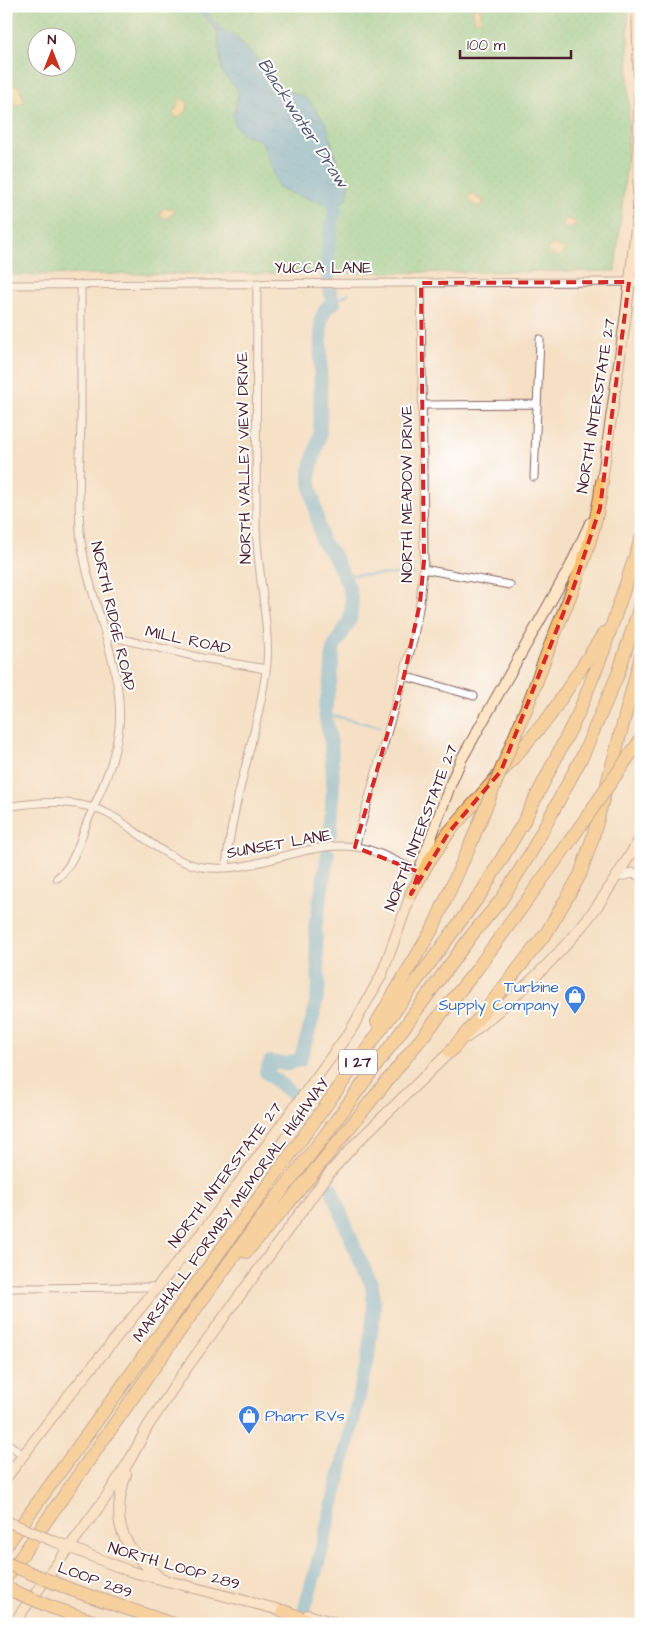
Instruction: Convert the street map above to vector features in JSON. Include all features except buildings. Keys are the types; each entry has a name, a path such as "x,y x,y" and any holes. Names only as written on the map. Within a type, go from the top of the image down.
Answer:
{"highway":[{"path":"640,107 641,72"},
{"path":"318,1118 416,958 449,894 529,702 574,586 600,508 602,482"},
{"name":"MARSHALL FORMBY MEMORIAL HIGHWAY","path":"6,1546 385,1024 471,909 507,853 578,714 603,652 641,539"},
{"name":"MARSHALL FORMBY MEMORIAL HIGHWAY","path":"6,1578 268,1209 511,885 530,854 583,755 618,674 641,603"},
{"path":"411,894 429,861 449,832 549,717 614,618"},
{"path":"450,1052 547,932 580,875 594,837 641,656"},
{"path":"186,1322 286,1205 452,1001 566,848 641,739"},
{"name":"LOOP 289","path":"6,1564 72,1590 173,1624"},
{"path":"6,1588 101,1624"},
{"path":"283,1611 318,1624"}],"main road":[{"name":"NORTH INTERSTATE 27","path":"6,1478 55,1414 236,1189 304,1096 360,1014 382,974 461,760 570,567 595,510 602,482 626,314 638,211 640,107 637,6"},
{"path":"13,1624 109,1493 148,1426 188,1366 331,1171 356,1143 450,1052 500,1010 556,955 597,906 641,837"},
{"path":"6,1467 24,1455"},
{"path":"131,1458 119,1494 118,1510 120,1523 128,1545 145,1565 161,1579"},
{"name":"NORTH LOOP 289","path":"6,1521 129,1571 339,1624"}],"street":[{"name":"YUCCA LANE","path":"6,285 641,282"},
{"name":"NORTH VALLEY VIEW DRIVE","path":"226,868 228,841 256,722 266,670 267,638 256,526 257,283"},
{"name":"NORTH MEADOW DRIVE","path":"355,847 414,641 423,569 421,283"},
{"name":"NORTH RIDGE ROAD","path":"57,878 68,869 109,772 119,724 118,694 105,635 88,575 80,530 81,285"},
{"path":"534,477 540,339"},
{"path":"422,405 537,404"},
{"path":"423,569 510,585"},
{"name":"MILL ROAD","path":"105,635 202,658 266,670"},
{"path":"404,676 474,696"},
{"name":"SUNSET LANE","path":"6,807 45,802 93,808 113,817 169,856 203,867 226,868 248,866 307,850 355,847 373,852 419,872"},
{"path":"616,876 633,874 641,876"},
{"path":"6,1288 157,1287"},
{"path":"6,1442 24,1455"}],"highlighted area":[{"path":"629,282 600,508 574,586 501,771 449,832 411,894 419,872 355,847 404,676 420,603 424,561 421,283"}],"green space":[{"path":"6,6 628,6 629,125 615,271 6,275"}],"sand":[{"path":"476,7 480,8 481,16 480,20 475,21 473,10"},
{"path":"14,85 19,86 24,103 19,105 14,104 13,97 8,95 10,87"},
{"path":"182,99 188,102 187,111 175,118 173,113 179,100"},
{"path":"471,194 475,194 477,198 483,199 483,205 479,207 473,204 468,199"},
{"path":"173,208 175,213 170,215 168,219 159,215 162,209"},
{"path":"565,219 574,220 576,225 565,229 563,225"},
{"path":"556,245 565,249 562,256 552,255 547,251 548,247"}],"water":[{"path":"193,6 199,6 224,31 237,36 244,47 255,56 275,86 302,96 309,101 326,123 337,162 337,172 350,185 347,198 338,204 324,203 279,187 263,144 258,139 242,134 235,126 233,115 238,97 237,89 222,72 218,36 215,28"}],"waterway":[{"name":"Blackwater Draw","path":"323,188 335,206 328,246 328,277"},
{"name":"Blackwater Draw","path":"329,288 334,303 326,308 321,320 320,434 310,472 310,483 322,542 333,554 348,585 352,601 350,620 333,649 331,679 325,714 331,743 333,783 331,832"},
{"path":"334,303 349,293"},
{"path":"343,575 414,574"},
{"path":"325,714 381,727"},
{"name":"Blackwater Draw","path":"292,1094 266,1072 270,1062 286,1064 300,1060 313,1017 319,986 315,928 328,854"},
{"name":"Blackwater Draw","path":"305,1607 321,1552 368,1359 374,1308 372,1285 357,1254 331,1188"}],"place":[{"name":"Turbine Supply Company","path":"575,1015"},
{"name":"Pharr RVs","path":"249,1435"}]}
